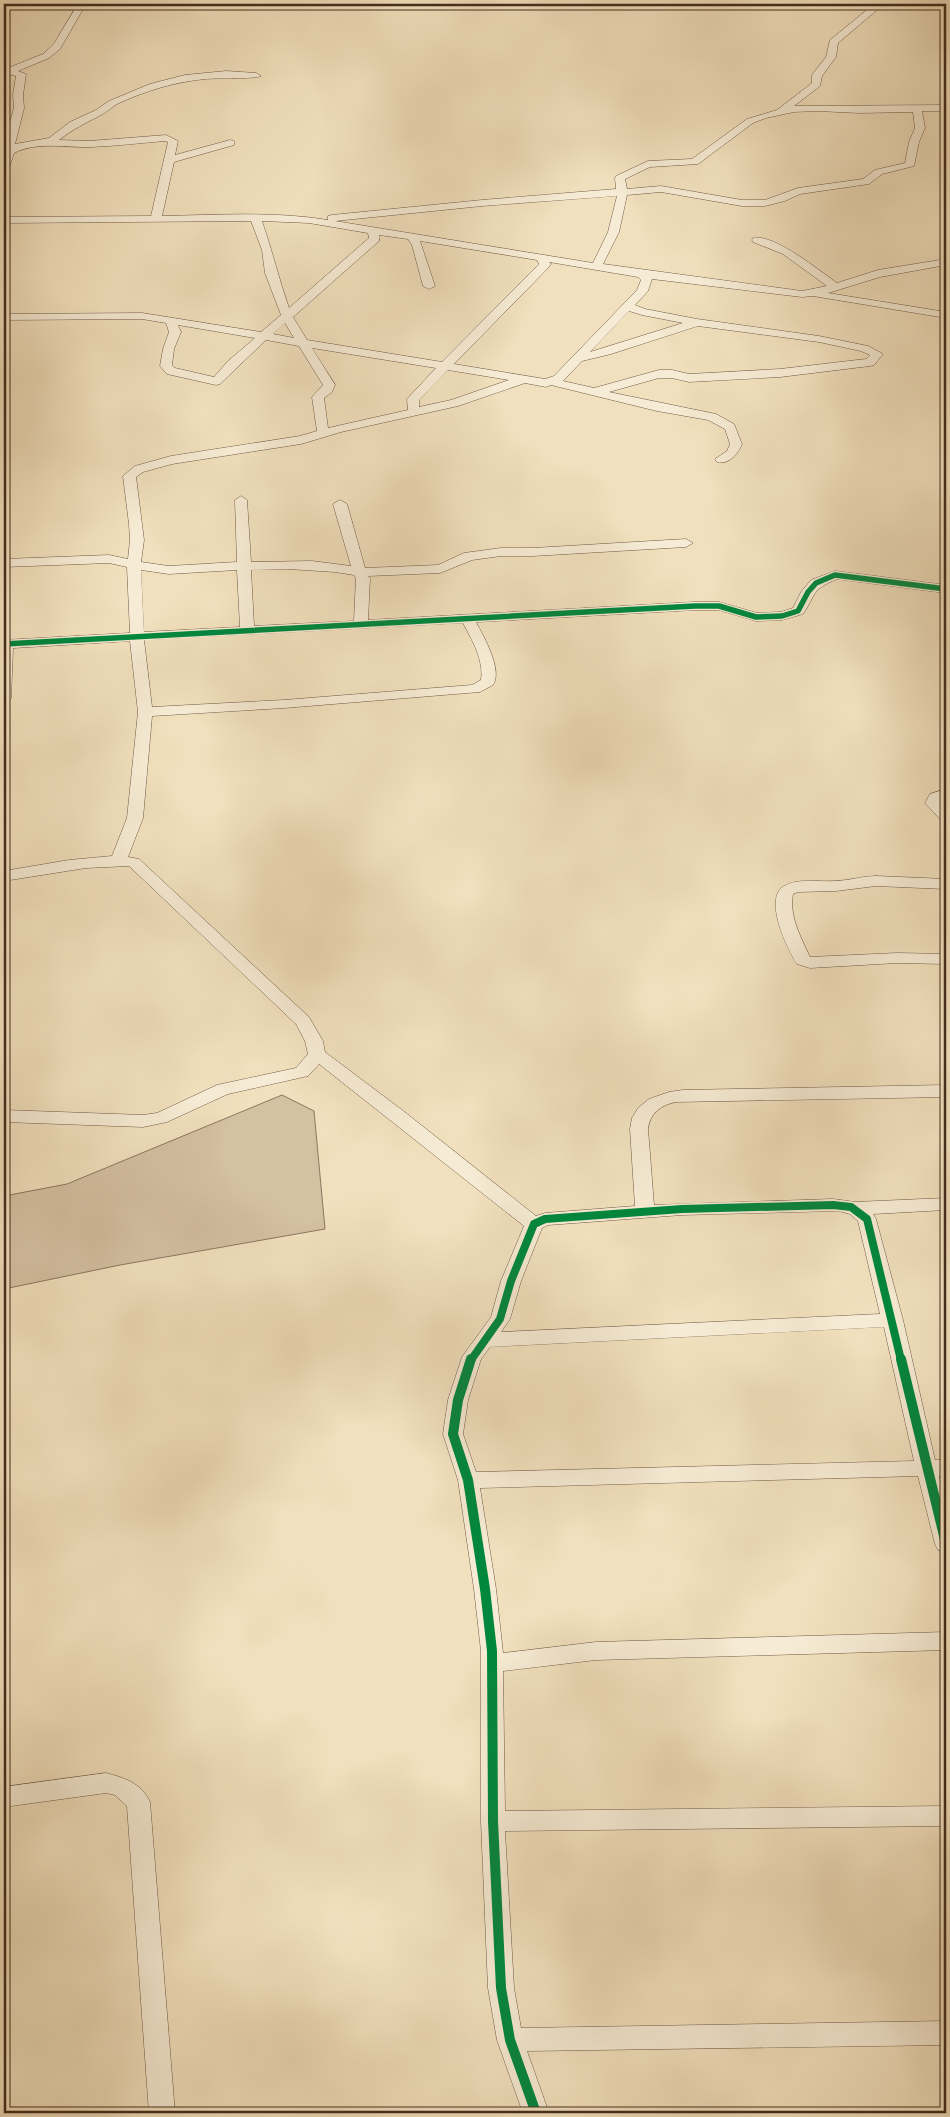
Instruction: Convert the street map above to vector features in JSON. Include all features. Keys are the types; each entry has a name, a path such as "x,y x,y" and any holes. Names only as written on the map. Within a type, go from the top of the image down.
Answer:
{"street":[{"path":"6,70 46,56 57,46 82,4"},
{"path":"778,113 817,84 817,75 833,55 833,42 871,9 880,4"},
{"path":"4,168 10,151 11,136 19,108 18,95 21,74 6,70"},
{"path":"10,151 20,146 52,141 74,124 124,96 153,86 185,78 226,74 256,76"},
{"path":"597,266 607,251 612,237 622,192 620,178 641,166 694,162 750,121 794,109 946,108"},
{"path":"309,220 482,202 661,189 754,204 781,199 798,191 865,182 879,172 902,168 910,164 914,142 920,128 918,109"},
{"path":"44,143 88,144 166,138 173,141 156,219"},
{"path":"169,160 230,143"},
{"path":"256,218 267,250 271,273 287,317 329,385 328,389 318,397 323,433"},
{"path":"4,220 256,218 309,220 642,274 767,291 812,294 946,316"},
{"path":"171,321 175,332 170,341 166,366 171,371 211,381 218,380 232,364 375,238 373,230"},
{"path":"411,236 420,252 428,286"},
{"path":"757,240 787,252 835,287"},
{"path":"415,412 412,403 413,399 543,268 545,264 540,257"},
{"path":"812,294 879,273 946,262"},
{"path":"554,382 646,285 646,280 642,274"},
{"path":"598,391 659,374 672,374 689,378 780,373 870,362 877,354 864,348 819,339 697,322 642,312 628,306"},
{"path":"4,317 127,314 546,383 554,382 598,391 658,407 712,417 724,422 730,427 736,444 732,453 720,459"},
{"path":"578,358 607,352 697,322"},
{"path":"119,860 135,818 145,712 137,637 134,564 136,524 129,476 132,472 171,460 301,440 478,396 525,379"},
{"path":"241,500 247,632"},
{"path":"340,504 362,578 361,625"},
{"path":"4,563 110,559 146,568 168,570 282,563 341,568 359,572 440,569 456,560 470,556 501,552 533,552 686,543"},
{"path":"4,698 5,644 695,606 734,608 756,617 772,618 798,610 808,592 816,583 835,575 946,589"},
{"path":"145,712 475,690 488,682 490,674 477,636 467,618"},
{"path":"946,794 935,797 934,803 946,817"},
{"path":"4,876 119,860 134,862 302,1021 314,1041 317,1054 534,1224"},
{"path":"946,884 864,881 795,888 790,889 785,894 784,908 790,930 803,960 810,963 897,958 946,958"},
{"path":"4,1116 56,1119 143,1120 161,1118 223,1089 302,1072 317,1054"},
{"path":"645,1211 639,1126 646,1109 668,1097 946,1091"},
{"path":"536,2113 510,2040 501,1988 493,1822 492,1663 485,1589 468,1480 453,1434 458,1400 472,1358 500,1319 511,1281 534,1224 545,1219 645,1211 819,1205 841,1205 857,1208 946,1204"},
{"path":"857,1208 867,1220 893,1320 936,1468 946,1544"},
{"path":"485,1340 893,1320"},
{"path":"468,1480 936,1468"},
{"path":"492,1663 596,1652 946,1641"},
{"path":"4,1797 106,1782 122,1787 138,1802 162,2113"},
{"path":"493,1822 946,1816"},
{"path":"510,2040 946,2033"}],"shaded area":[{"path":"282,1095 314,1111 325,1229 120,1265 4,1289 4,1196 67,1184"}],"cycle path":[{"path":"4,644 695,606 719,606 756,617 782,616 798,611 808,592 816,583 835,575 946,589"},
{"path":"536,2113 510,2040 501,1988 493,1821 492,1651 485,1589 468,1480 453,1434 458,1400 472,1357 500,1319 511,1281 534,1224 545,1219 682,1209 839,1205 856,1210 867,1219 946,1544"}]}
